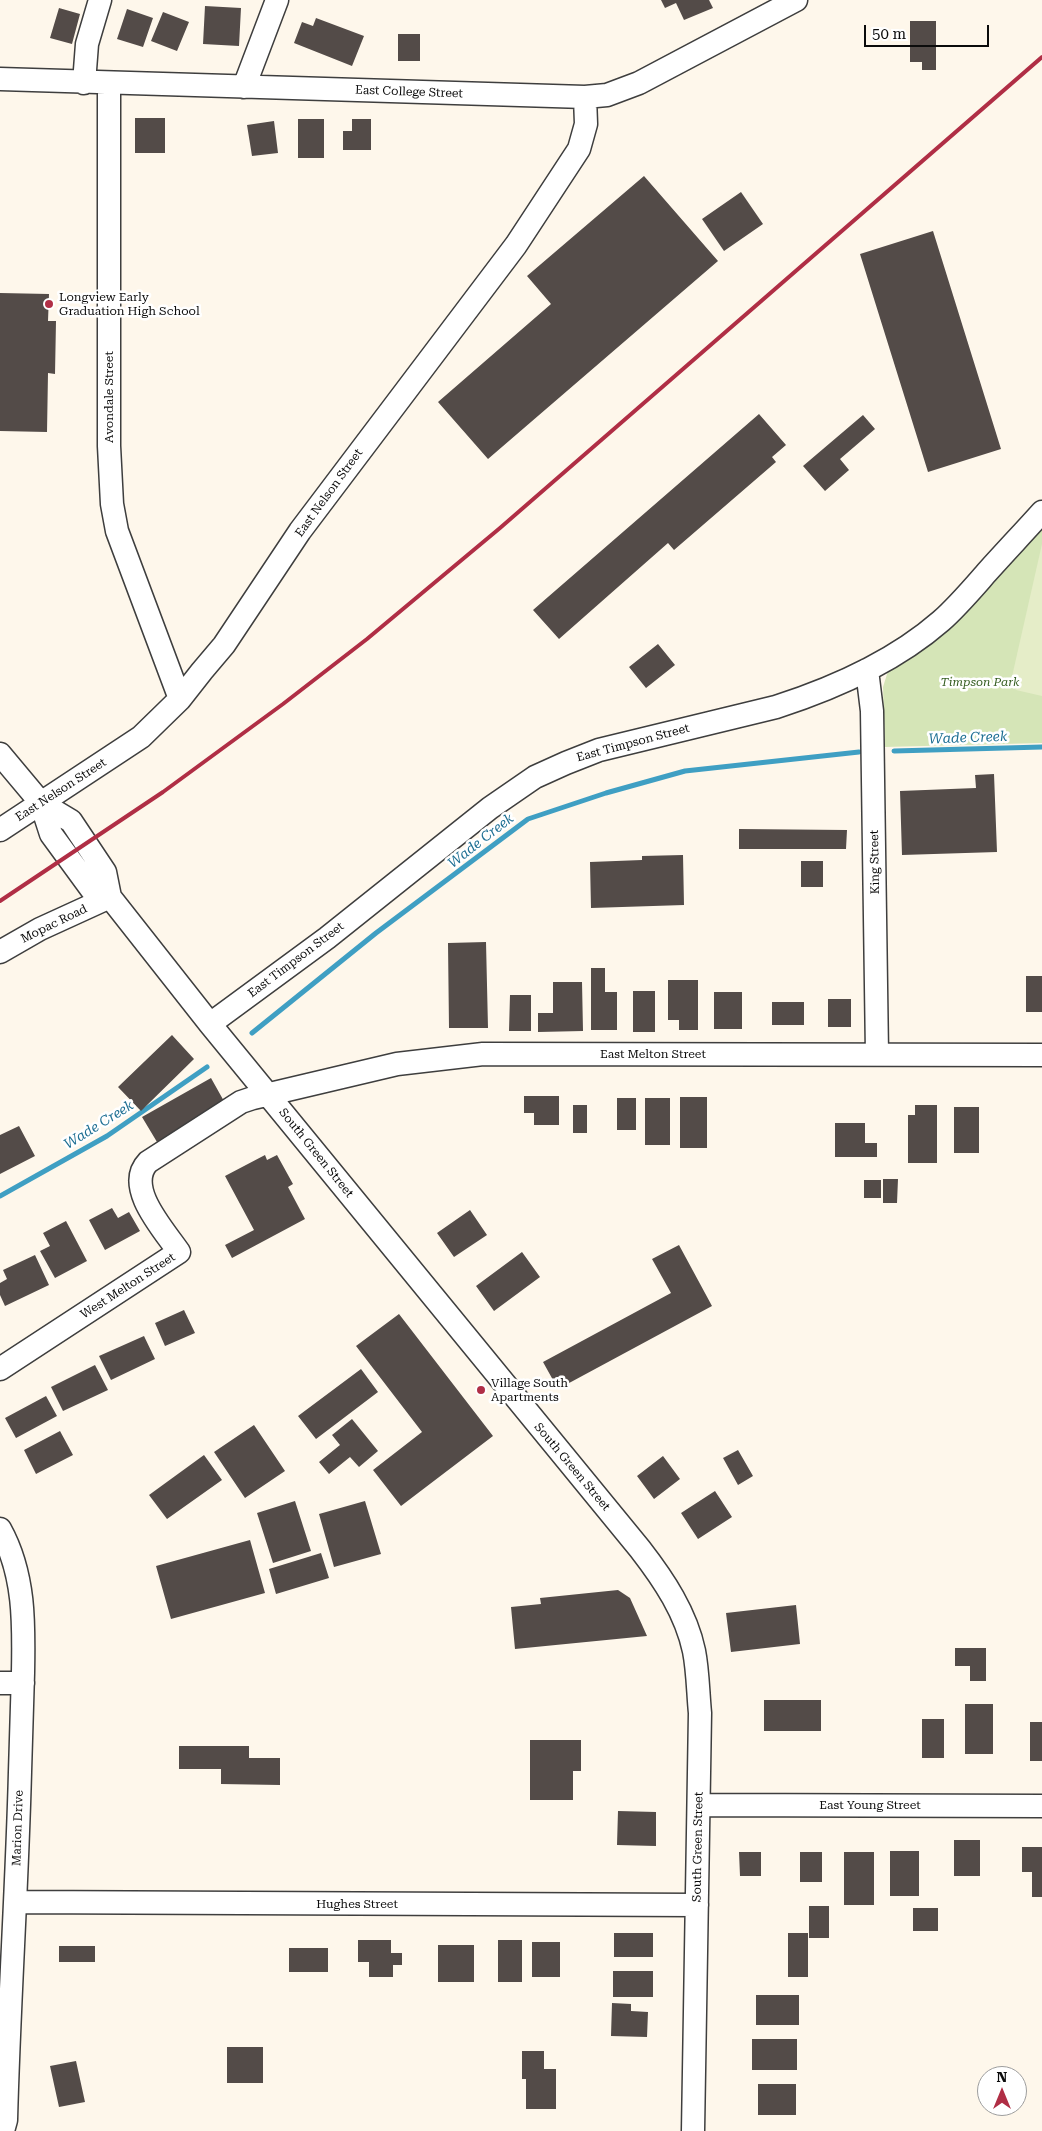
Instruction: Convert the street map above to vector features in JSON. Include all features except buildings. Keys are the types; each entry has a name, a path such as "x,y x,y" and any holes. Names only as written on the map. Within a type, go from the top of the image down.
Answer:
{"street":[{"path":"84,83 87,44 100,0"},
{"path":"244,87 276,0"},
{"name":"East College Street","path":"0,79 109,84 585,97 607,95 639,83 796,0"},
{"name":"Avondale Street","path":"109,84 109,446 112,504 125,556 180,698"},
{"name":"East Nelson Street","path":"0,830 131,745 180,698 224,645 305,524 516,245 579,149 586,124 585,97"},
{"name":"East Timpson Street","path":"210,1024 327,938 490,808 535,777 599,750 776,707 803,698 867,670 891,657 941,621 968,595 1042,512"},
{"name":"King Street","path":"867,670 872,721 877,1054"},
{"name":"South Green Street","path":"0,754 41,803 71,821 105,872 110,897 210,1024 640,1550 665,1584 682,1612 694,1652 700,1713 694,2131"},
{"name":"Mopac Road","path":"0,952 40,929 110,897"},
{"name":"East Melton Street","path":"267,1094 397,1064 483,1054 1042,1055"},
{"name":"West Melton Street","path":"0,1369 179,1252 142,1195 140,1184 143,1168 148,1162 241,1102 267,1094"},
{"name":"Marion Drive","path":"0,1529 13,1561 20,1589 24,1628 16,1902 7,1935 6,2120 3,2131"},
{"path":"0,1683 22,1683"},
{"name":"East Young Street","path":"699,1805 1042,1806"},
{"name":"Hughes Street","path":"16,1902 697,1905"}],"green space":[{"name":"Timpson Park","path":"1042,527 1042,743 885,747 883,687 888,671"},
{"path":"1042,544 1042,696 1016,690 1011,681"}],"waterway":[{"name":"Wade Creek","path":"894,751 1042,747"},
{"name":"Wade Creek","path":"252,1033 376,933 528,819 606,793 685,771 859,752"},
{"name":"Wade Creek","path":"0,1196 107,1136 207,1067"}],"railway":[{"path":"0,901 163,792 283,704 367,639 500,528 1042,57"}],"place":[{"name":"Longview Early Graduation High School","path":"49,304"},
{"name":"Village South Apartments","path":"481,1390"}]}
